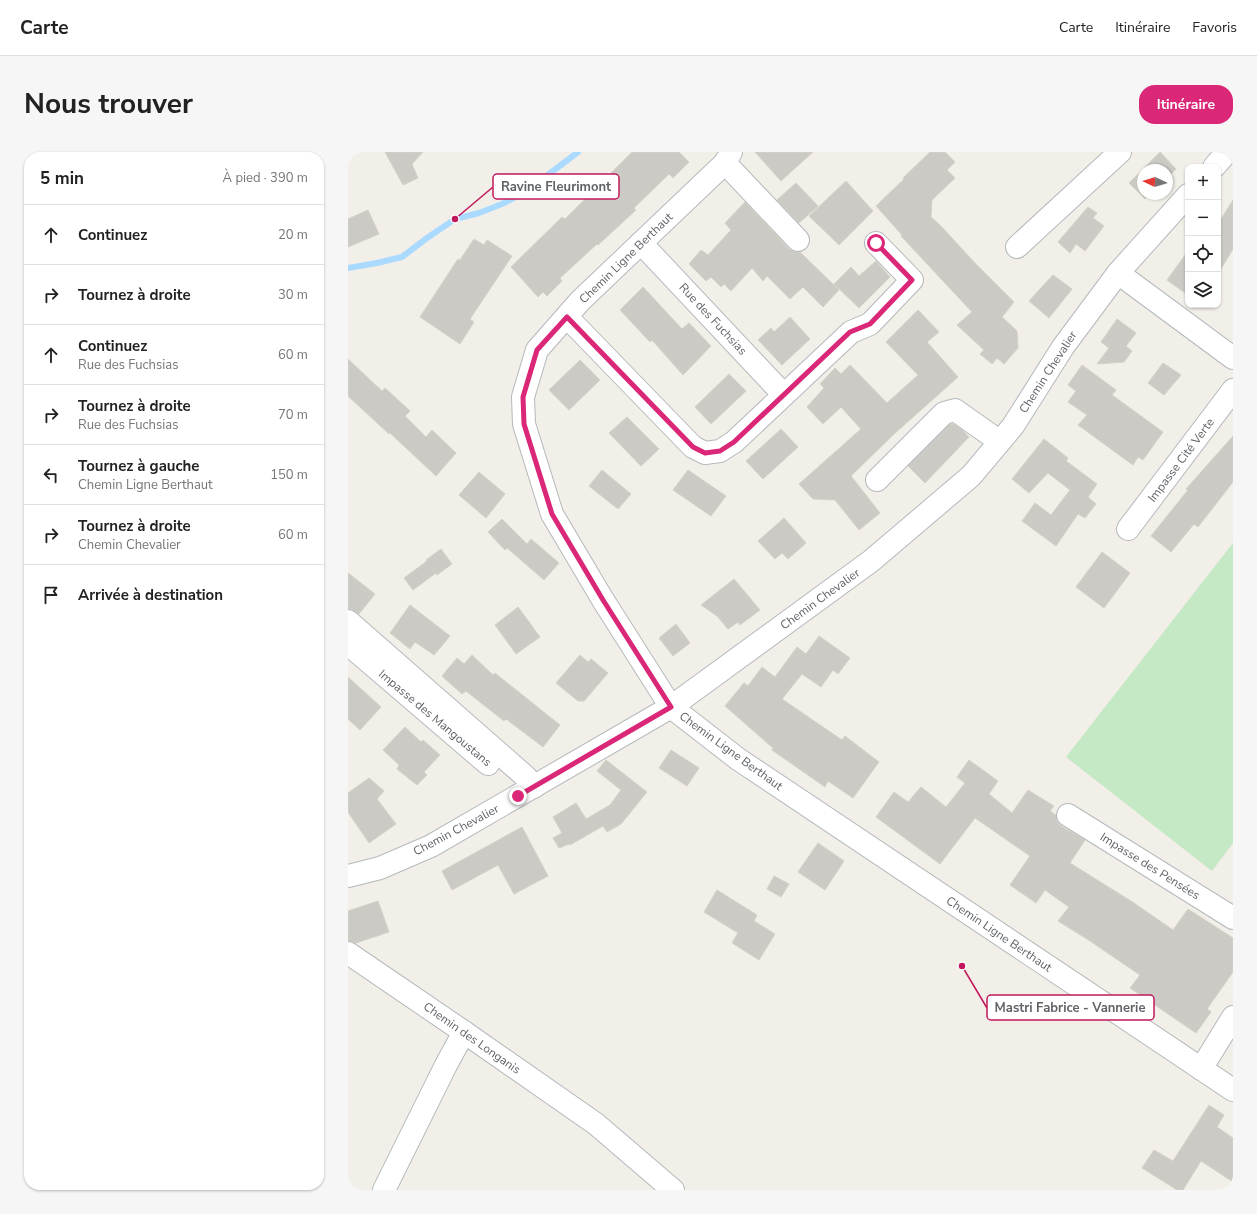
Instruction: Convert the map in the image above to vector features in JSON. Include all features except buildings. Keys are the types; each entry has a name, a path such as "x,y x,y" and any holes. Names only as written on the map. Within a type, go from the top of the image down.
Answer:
{"street":[{"path":"1017,247 1120,152"},
{"path":"728,158 798,240"},
{"name":"Chemin Ligne Berthaut","path":"728,158 580,301 537,350 523,397 524,424 552,514 603,600 671,707 738,759 1233,1090"},
{"name":"Chemin Chevalier","path":"348,876 380,868 431,846 671,707 871,561 971,476 1013,426 1063,347 1118,272 1185,198"},
{"name":"Rue des Fuchsias","path":"641,243 784,395"},
{"path":"567,317 693,447 705,453 720,451 734,442 850,332 870,324 912,280 876,243"},
{"path":"1118,272 1233,358"},
{"name":"Impasse Cité Verte","path":"1128,529 1233,390"},
{"path":"877,480 944,413 955,410 999,441"},
{"path":"348,621 526,776 526,792"},
{"name":"Impasse des Mangoustans","path":"348,644 511,783 526,792"},
{"name":"Impasse des Pensées","path":"1068,815 1233,918"},
{"name":"Chemin des Longanis","path":"348,953 596,1124 673,1190"},
{"path":"1202,1069 1233,1017"},
{"path":"384,1190 464,1032"}],"green space":[{"path":"1233,543 1233,843 1212,871 1066,757"}],"waterway":[{"path":"348,268 402,257 455,219 479,213 524,193 578,152"}],"place":[{"name":"Ravine Fleurimont","path":"455,219"},
{"name":"Mastri Fabrice - Vannerie","path":"962,966"}],"route":[{"path":"518,796 671,707 603,600 552,514 524,424 523,397 537,350 567,317 693,447 705,453 720,451 734,442 850,332 870,324 912,280 876,243"}]}
